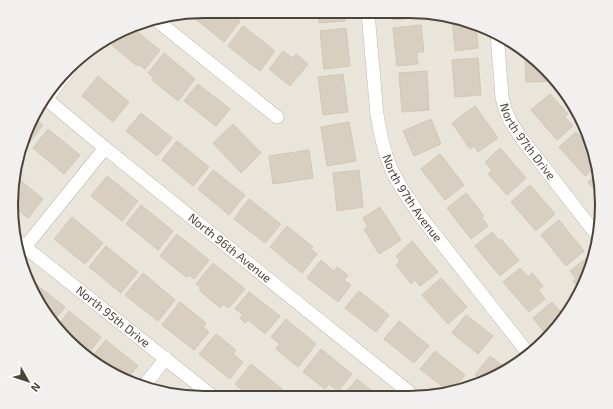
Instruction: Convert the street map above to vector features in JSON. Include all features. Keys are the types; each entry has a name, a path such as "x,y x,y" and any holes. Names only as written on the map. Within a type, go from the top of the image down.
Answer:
{"street":[{"name":"North 97th Avenue","path":"368,18 377,115 386,155 392,171 421,217 525,349"},
{"path":"160,23 277,117"},
{"name":"North 97th Drive","path":"498,41 502,97 510,120 522,139 593,230"},
{"name":"North 96th Avenue","path":"49,101 408,391"},
{"path":"25,247 105,148"},
{"name":"North 95th Drive","path":"25,247 206,391"},
{"path":"147,382 166,358"}],"shaded area":[{"path":"192,18 421,18 457,24 480,32 512,49 531,64 549,82 564,101 576,122 589,156 595,192 595,217 589,253 576,287 564,308 549,327 531,345 512,360 491,372 457,385 421,391 192,391 156,385 133,377 101,360 82,345 64,327 49,308 32,276 24,253 18,217 18,192 24,156 37,122 49,101 64,82 82,64 101,49 133,32 156,24"}],"building":[{"path":"194,18 236,18 240,21 224,42"},
{"path":"318,18 345,18 345,21 319,23"},
{"path":"393,18 415,18 393,20"},
{"path":"453,23 477,31 478,48 455,51"},
{"path":"421,25 424,52 417,52 418,64 397,66 393,28"},
{"path":"243,26 275,51 260,71 228,46"},
{"path":"346,28 350,66 324,69 320,31"},
{"path":"136,31 160,50 145,69 138,64 137,66 112,45 116,41"},
{"path":"283,51 292,58 296,54 308,64 290,86 269,69"},
{"path":"164,53 195,79 178,101 152,80 154,77 148,73"},
{"path":"478,58 481,95 455,97 452,60"},
{"path":"525,60 548,81 526,82"},
{"path":"427,71 429,110 402,112 399,73"},
{"path":"343,74 348,112 323,115 318,77"},
{"path":"98,76 129,102 113,122 82,96"},
{"path":"198,84 230,109 216,126 184,101"},
{"path":"550,94 568,114 565,117 573,126 557,140 531,110"},
{"path":"475,106 498,138 478,152 474,146 470,149 452,123"},
{"path":"141,113 172,138 157,156 126,131"},
{"path":"431,119 441,144 414,156 403,131"},
{"path":"38,121 43,125 28,144"},
{"path":"349,122 356,161 327,166 321,127"},
{"path":"233,124 261,153 241,173 213,143"},
{"path":"48,129 80,155 64,174 33,148"},
{"path":"576,132 583,140 589,156 591,171 585,176 559,147"},
{"path":"177,141 209,167 193,186 162,160"},
{"path":"500,148 526,178 507,195 488,174 492,170 485,162"},
{"path":"309,150 313,178 273,184 269,156"},
{"path":"440,154 464,185 445,200 421,169"},
{"path":"213,170 245,195 229,215 198,189"},
{"path":"359,170 363,207 337,211 333,173"},
{"path":"107,176 138,201 122,221 91,196"},
{"path":"593,178 595,190 588,182"},
{"path":"20,180 43,199 28,218 18,210"},
{"path":"530,185 555,214 536,231 511,202"},
{"path":"466,193 484,216 482,218 488,226 471,239 447,208"},
{"path":"249,199 281,224 265,243 234,219"},
{"path":"141,205 173,231 158,250 126,224"},
{"path":"380,207 401,240 379,254 364,229 368,227 363,218"},
{"path":"72,217 103,243 85,264 54,239"},
{"path":"559,220 584,251 566,266 541,235"},
{"path":"287,226 313,247 311,249 317,254 302,273 270,247"},
{"path":"492,232 500,241 501,239 519,260 500,276 475,246"},
{"path":"177,234 209,260 194,279 189,275 186,277 160,256"},
{"path":"412,241 438,272 420,286 415,280 411,284 396,265 400,261 396,256"},
{"path":"106,246 138,272 121,293 89,267"},
{"path":"587,257 577,286 573,281 576,279 570,271"},
{"path":"321,260 334,271 337,267 348,275 344,280 351,285 338,302 307,278"},
{"path":"213,263 245,289 229,308 223,304 220,308 199,290 201,288 196,284"},
{"path":"520,268 528,277 532,273 543,286 538,290 545,299 529,312 503,282"},
{"path":"143,273 175,300 158,321 125,295"},
{"path":"441,278 467,307 448,324 422,295"},
{"path":"36,284 65,307 57,318 49,308"},
{"path":"359,291 389,315 376,332 345,308"},
{"path":"249,292 280,316 265,334 248,320 245,323 240,318 243,315 235,309"},
{"path":"180,302 206,323 203,327 209,332 194,350 162,325"},
{"path":"552,302 561,312 544,332 533,318"},
{"path":"69,311 101,337 90,351 60,322"},
{"path":"466,315 493,336 478,354 452,333"},
{"path":"286,319 316,344 298,367 276,349 280,344 271,337"},
{"path":"399,321 429,346 414,363 384,339"},
{"path":"216,334 236,350 233,354 243,362 230,379 199,354"},
{"path":"106,340 138,366 130,376 111,366 94,354"},
{"path":"321,349 352,374 338,391 329,384 325,389 303,372"},
{"path":"435,351 465,375 457,385 443,387 420,369"},
{"path":"490,356 503,366 480,377 478,378 475,375"},
{"path":"251,364 282,389 280,391 243,391 235,384"},
{"path":"357,379 372,391 347,391"}]}
